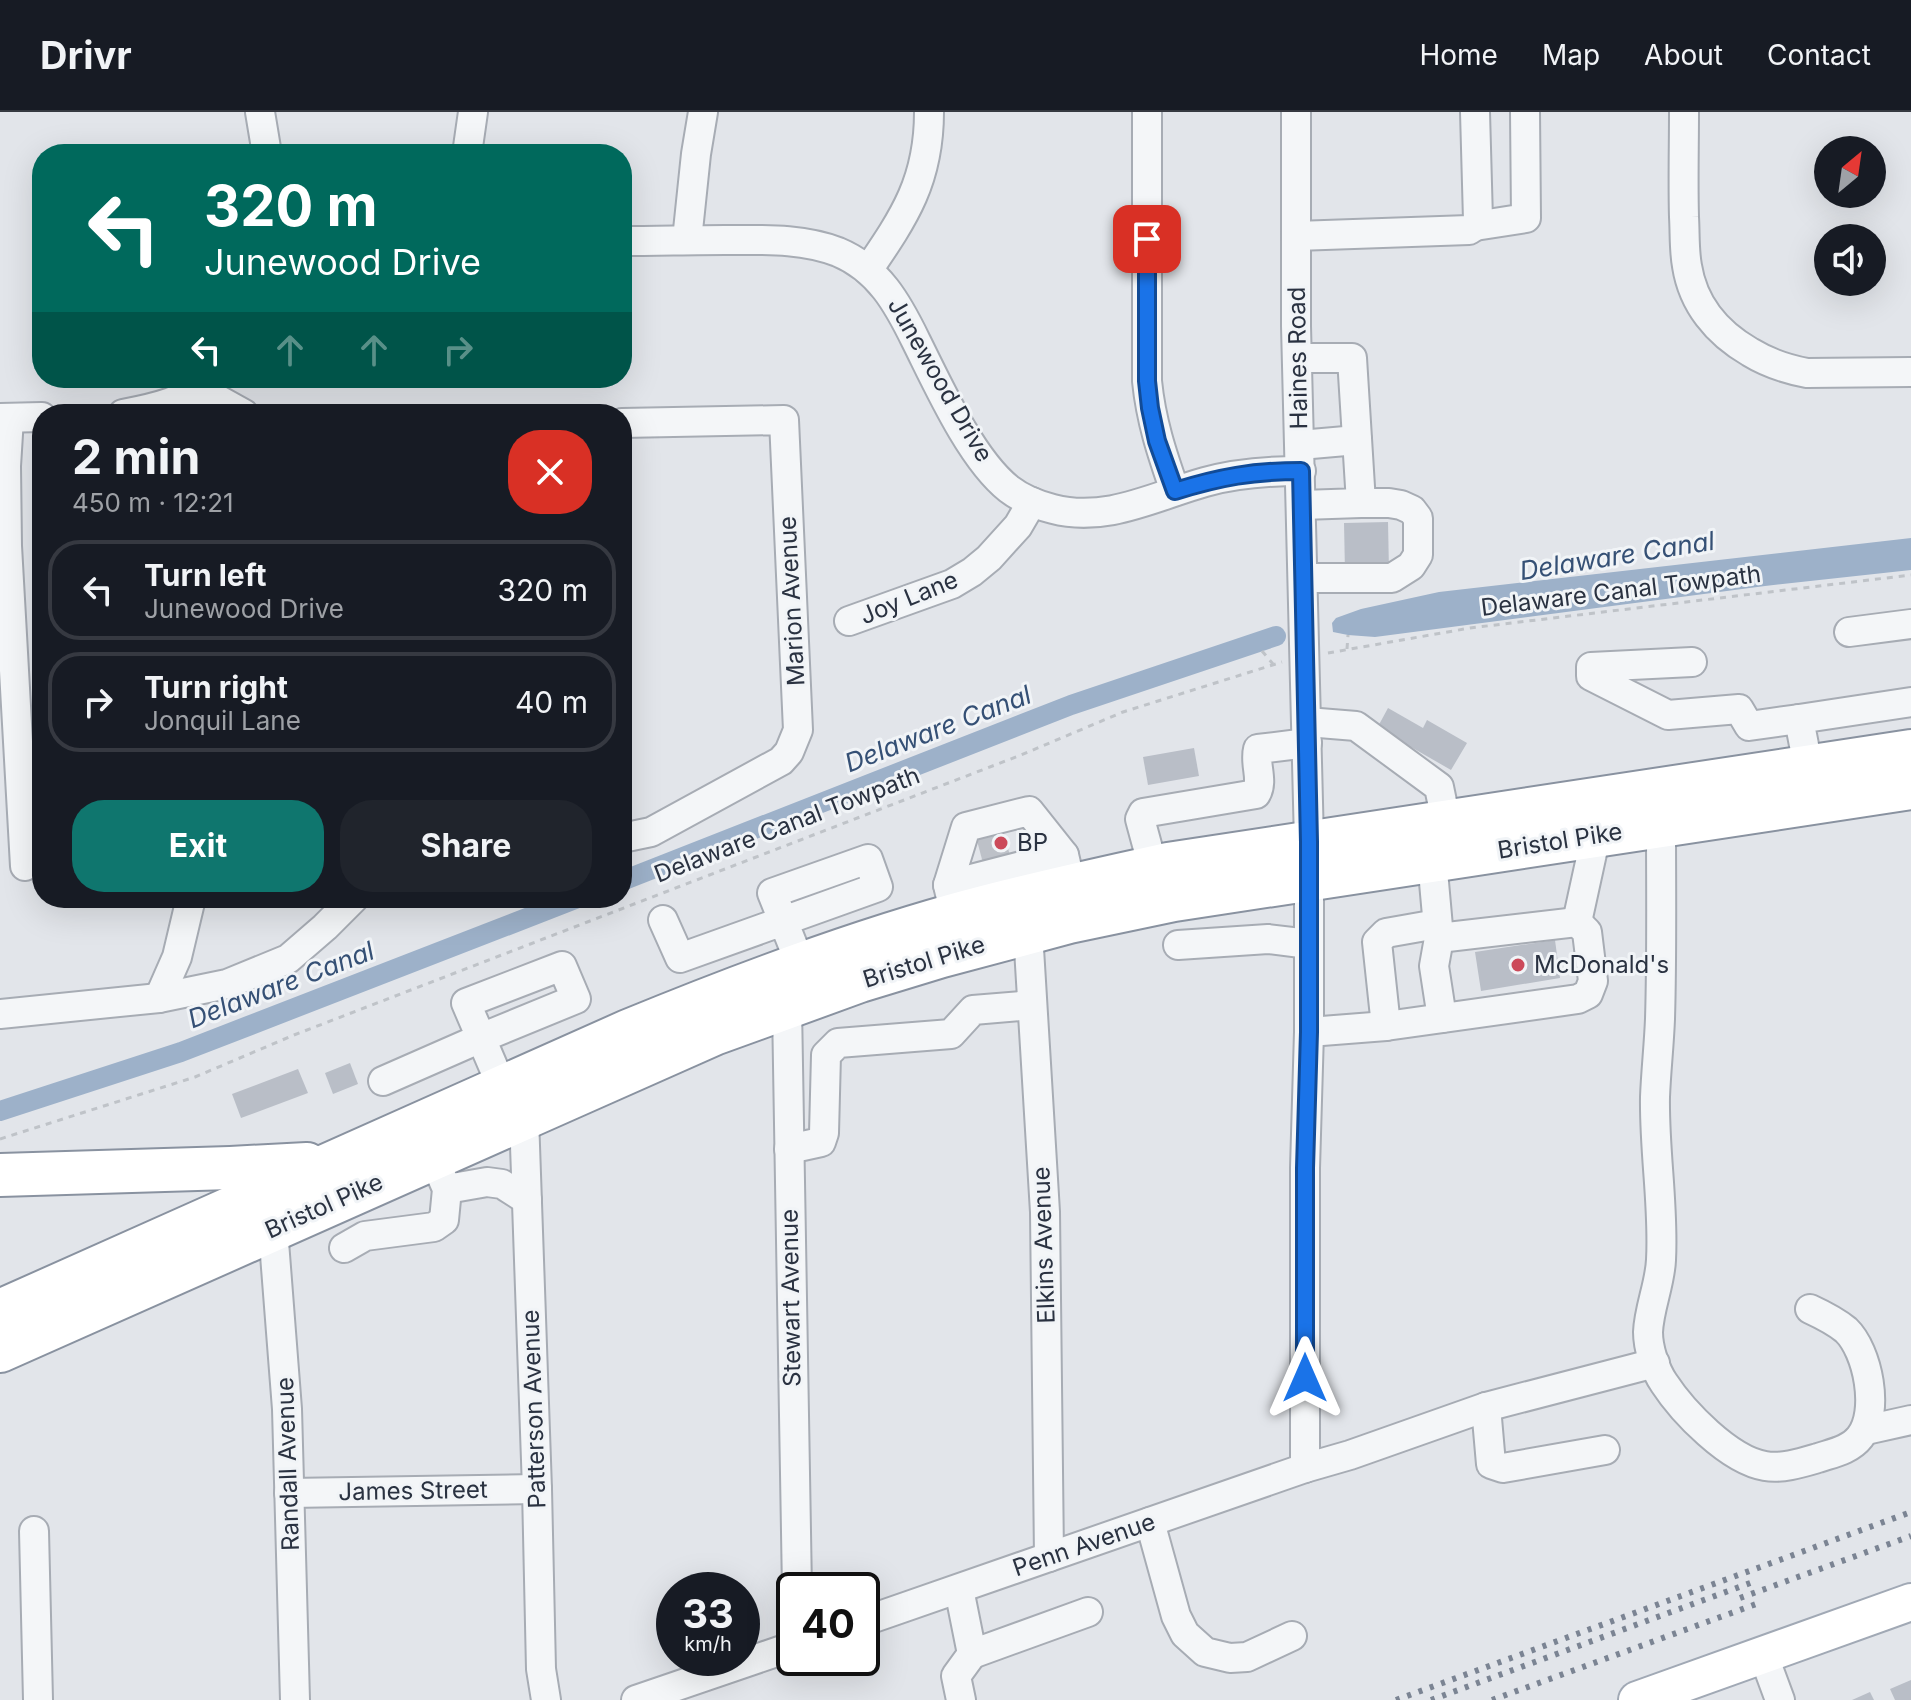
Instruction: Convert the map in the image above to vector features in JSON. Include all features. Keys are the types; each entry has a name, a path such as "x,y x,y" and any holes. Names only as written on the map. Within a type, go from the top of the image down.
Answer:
{"highway":[{"name":"Bristol Pike","path":"0,1351 273,1229 440,1173 513,1102 686,1007 951,900 1068,870 1309,860 1439,841 1808,766 1911,751"},
{"name":"Bristol Pike","path":"1439,841 1596,835 1911,788"},
{"name":"Bristol Pike","path":"0,1311 340,1160 901,968 1028,932 1174,900 1309,860"},
{"path":"0,1175 230,1168 340,1160"}],"main road":[{"path":"1637,1700 1911,1602"}],"street":[{"path":"260,112 265,144"},
{"path":"468,144 473,112"},
{"path":"687,240 703,112"},
{"path":"868,270 917,189 924,168 929,112"},
{"path":"1147,112 1147,381 1157,441 1175,491"},
{"name":"Haines Road","path":"1296,112 1297,358 1309,860 1305,1468"},
{"path":"1475,112 1478,220 1475,226"},
{"path":"1296,236 1469,230 1475,226 1526,218 1525,112"},
{"path":"1684,112 1686,264 1699,304 1712,323 1740,346 1790,370 1807,373 1911,372"},
{"name":"Junewood Drive","path":"632,241 780,240 820,246 840,253 868,270 887,288 898,305 939,387 984,462 1008,488 1032,502 1055,510 1099,512 1130,507 1208,481 1301,458 1357,440"},
{"path":"1297,358 1352,358 1361,503"},
{"path":"164,404 197,388"},
{"path":"210,388 231,404"},
{"path":"25,866 7,546 4,418 32,417"},
{"name":"Marion Avenue","path":"632,423 784,420 798,730 789,752 781,761 651,832 632,836"},
{"name":"Joy Lane","path":"849,621 952,584 972,572 1018,526 1032,502"},
{"path":"1302,505 1389,503 1412,510 1418,518 1418,555 1411,566 1392,578 1303,578"},
{"path":"1849,632 1911,624"},
{"path":"1692,662 1591,667 1591,676 1668,715 1739,709 1749,726 1911,702"},
{"path":"1799,719 1808,766"},
{"path":"1153,867 1140,819 1143,813 1256,794 1259,788 1258,749 1307,733 1356,726 1439,787 1438,931 1434,966 1442,1018"},
{"path":"951,900 969,851 966,827 1029,811 1030,834 1068,870"},
{"path":"1661,825 1660,1022 1655,1095 1661,1261 1648,1330 1649,1343 1663,1382 1677,1401 1706,1430 1748,1461 1781,1467 1831,1454 1844,1450 1866,1430 1871,1405 1868,1375 1855,1342 1847,1331 1810,1309"},
{"path":"1577,922 1596,835"},
{"path":"159,998 177,957 189,908"},
{"path":"0,1014 159,998 227,984 288,959 344,908"},
{"path":"663,920 680,958 784,920 800,963"},
{"path":"1309,1032 1386,1026 1578,999 1588,994 1593,981 1587,932 1577,922 1386,933 1377,942 1386,1026"},
{"name":"Elkins Avenue","path":"1028,932 1045,1212 1049,1557"},
{"path":"1178,945 1268,939 1309,944"},
{"path":"789,1149 821,1142 824,1133 826,1055 838,1043 951,1034 973,1010 1032,1005"},
{"name":"Stewart Avenue","path":"787,1007 797,1572"},
{"path":"383,1081 481,1038 513,1102"},
{"name":"Patterson Avenue","path":"513,1102 527,1200 541,1669 546,1700"},
{"path":"344,1248 365,1236 434,1227 444,1220 440,1173 502,1184 527,1200"},
{"name":"Randall Avenue","path":"273,1229 286,1384 295,1700"},
{"name":"Penn Avenue","path":"880,1616 1486,1407 1655,1363"},
{"path":"1486,1407 1491,1464 1503,1468 1605,1450"},
{"path":"1866,1430 1911,1420"},
{"name":"James Street","path":"289,1493 537,1489"},
{"path":"1150,1522 1176,1616 1185,1634 1205,1652 1230,1658 1247,1657 1292,1636"},
{"path":"34,1531 38,1700"},
{"path":"959,1589 972,1654"},
{"path":"961,1700 956,1676 972,1654 1088,1612"},
{"path":"636,1700 776,1652"},
{"path":"1763,1654 1780,1700"}],"path":[{"name":"Delaware Canal Towpath","path":"1336,651 1470,628 1911,575"},
{"path":"1347,649 1348,635"},
{"name":"Delaware Canal Towpath","path":"632,905 1123,712 1273,664 1262,651"},
{"name":"Delaware Canal Towpath","path":"0,1139 195,1077 294,1035 623,908"}],"water":[{"path":"1911,538 1911,570 1375,637 1333,632 1332,623 1336,618 1361,609 1439,592"}],"building":[{"path":"1388,522 1389,571 1345,572 1344,523"},
{"path":"1388,708 1423,728 1427,720 1467,743 1451,770 1411,747 1409,751 1375,732"},
{"path":"1194,748 1199,776 1148,785 1143,757"},
{"name":"McDonald's","path":"1555,940 1560,978 1481,991 1475,952"},
{"path":"350,1063 358,1084 333,1094 325,1073"},
{"path":"298,1069 308,1093 241,1118 232,1094"},
{"path":"1911,1680 1911,1700 1895,1700 1890,1689"},
{"path":"1870,1692 1874,1700 1852,1700"}],"waterway":[{"name":"Delaware Canal","path":"632,877 1071,705 1276,636"},
{"name":"Delaware Canal","path":"0,1111 181,1052 552,908"}],"tunnel":[{"path":"979,848 1017,838"}],"railway":[{"path":"1396,1700 1911,1512"},
{"path":"1740,1598 1911,1536"},
{"path":"1431,1700 1753,1582"},
{"path":"1492,1700 1759,1603"}],"place":[{"name":"BP","path":"1001,843"},
{"name":"McDonald's","path":"1518,965"}],"route":[{"path":"1147,239 1147,381 1150,408 1157,441 1175,491 1244,473 1301,471 1309,842 1305,1378"}]}
